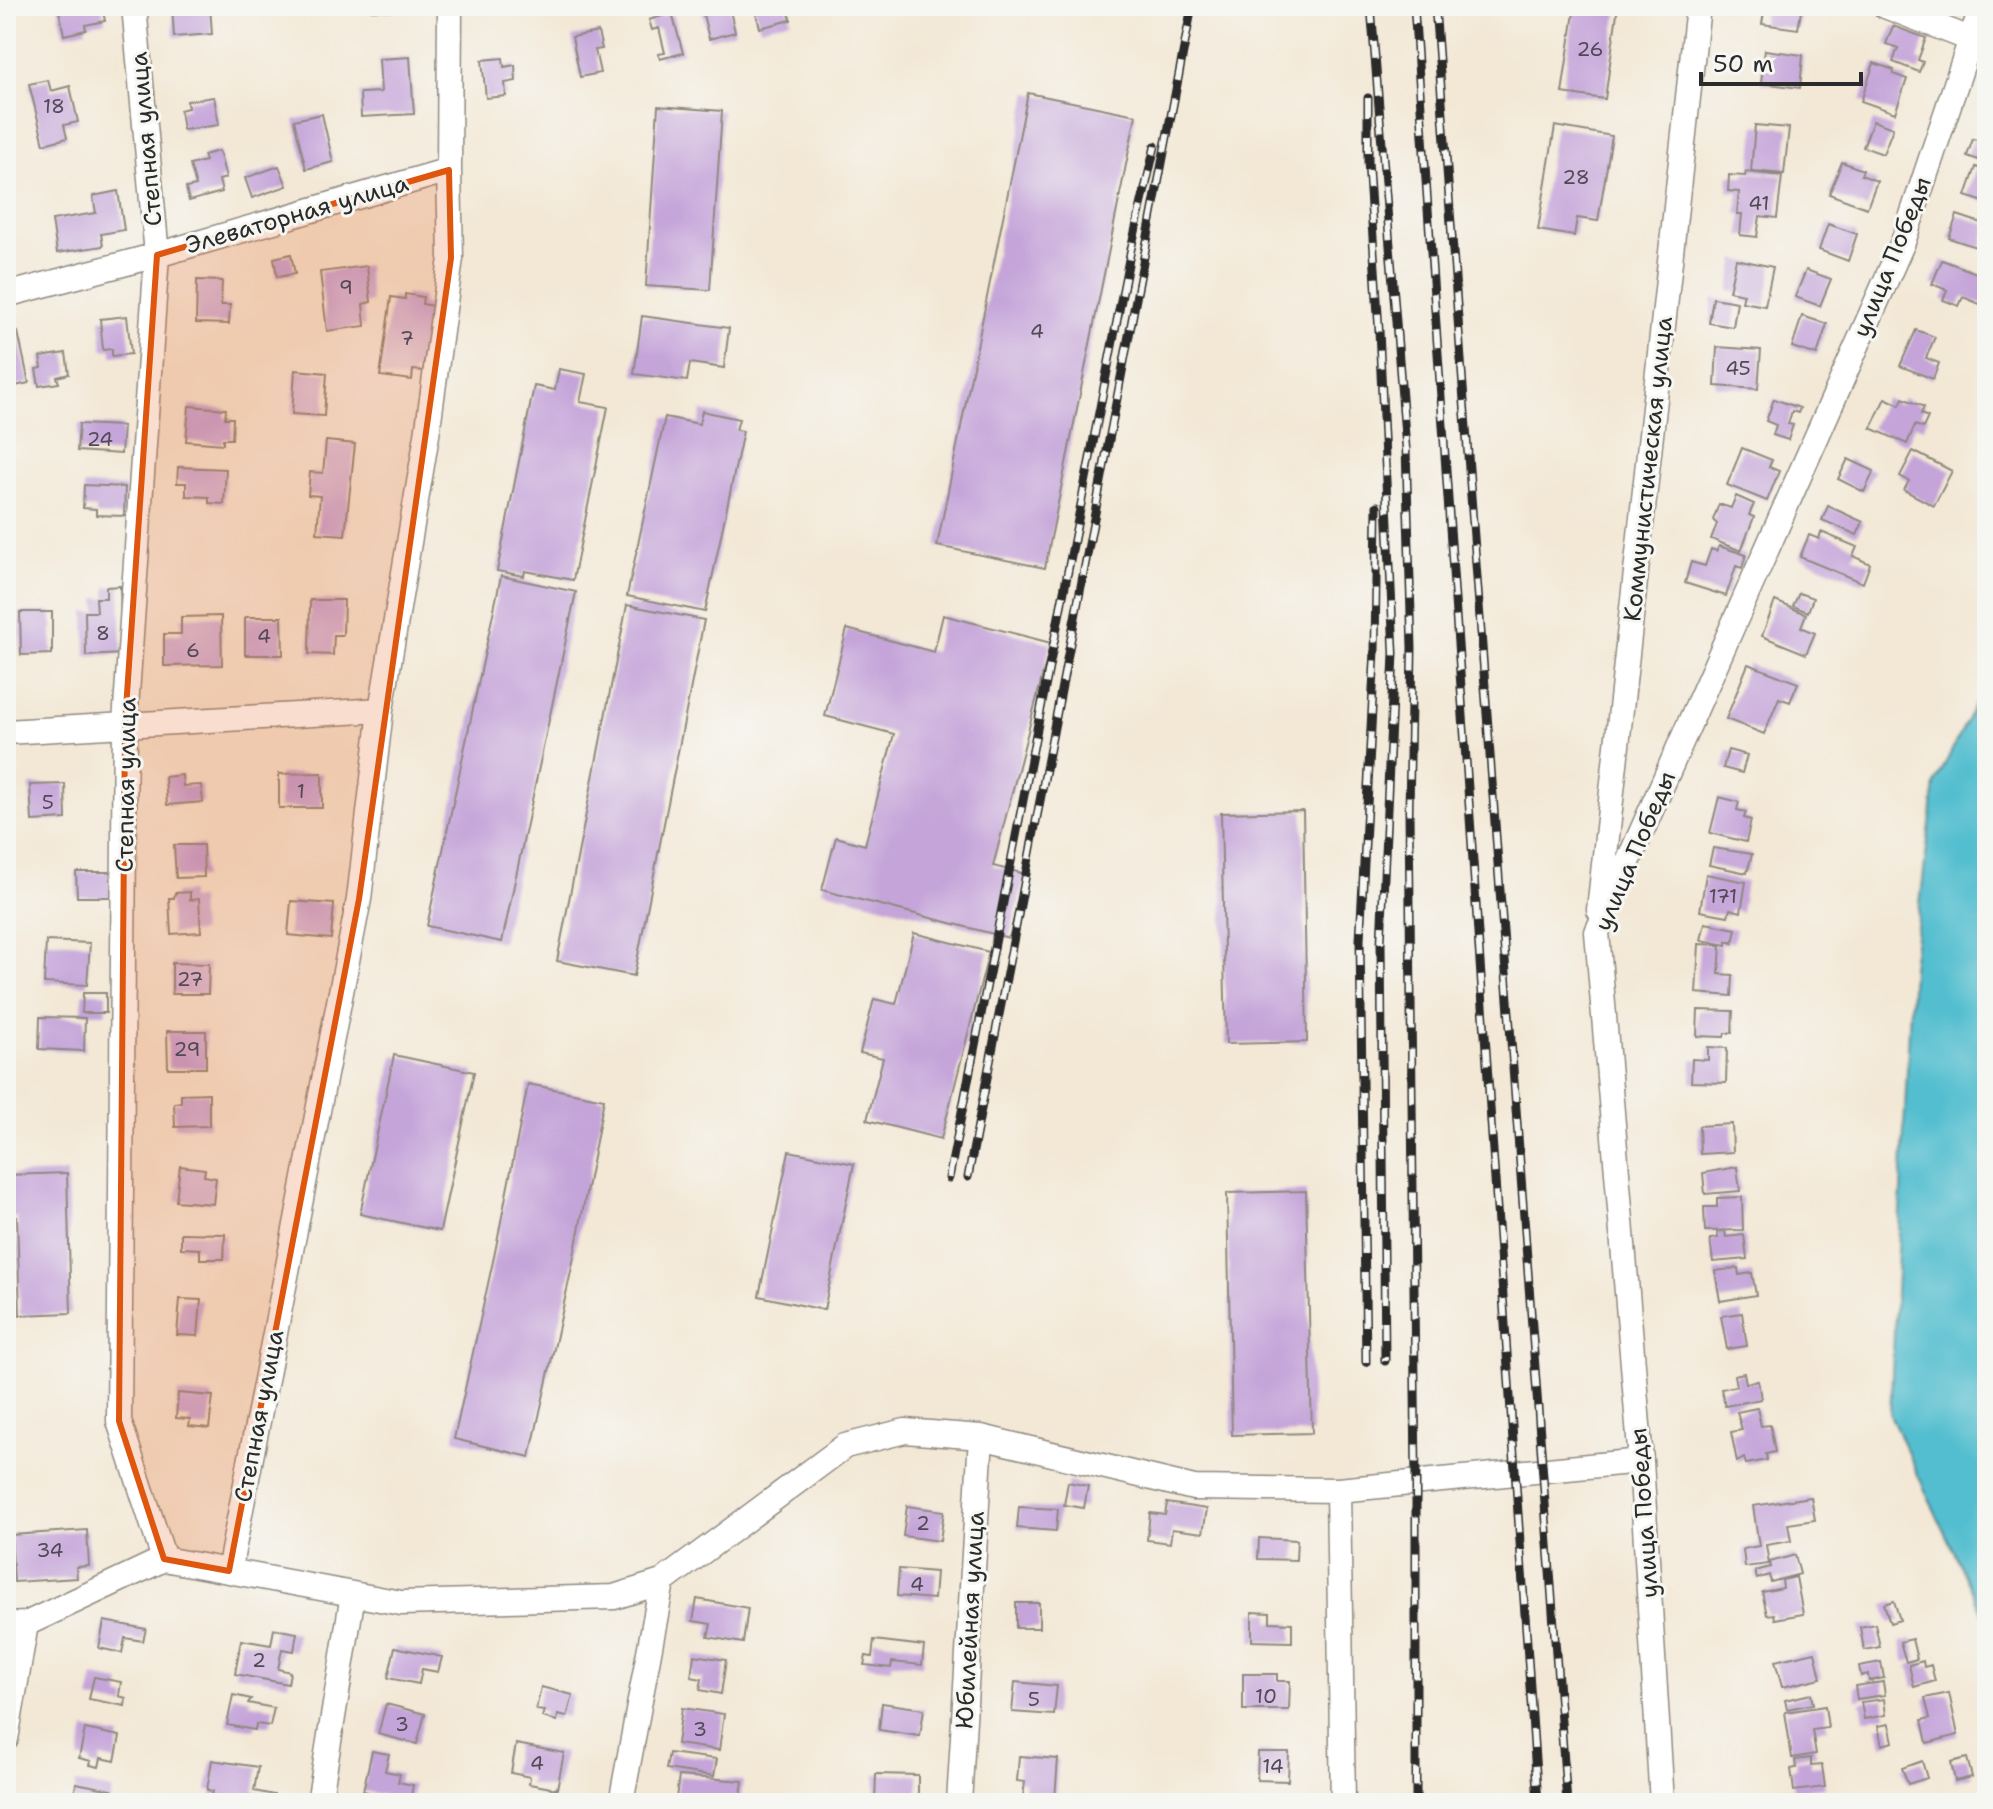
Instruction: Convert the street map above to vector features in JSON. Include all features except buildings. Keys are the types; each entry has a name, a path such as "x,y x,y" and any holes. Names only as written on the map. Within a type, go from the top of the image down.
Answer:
{"street":[{"name":"Степная улица","path":"134,6 157,255 125,723 119,1421 164,1559"},
{"name":"Степная улица","path":"229,1571 359,899 381,710 427,435 451,258 450,6"},
{"name":"Коммунистическая улица","path":"1597,932 1698,6"},
{"path":"1885,6 1970,39"},
{"name":"улица Победы","path":"1662,1803 1641,1461 1597,932 1903,242 1982,6"},
{"name":"Элеваторная улица","path":"6,295 157,255 449,170"},
{"path":"6,732 381,710"},
{"path":"1614,778 1624,789 1638,795 1660,790"},
{"path":"6,1739 16,1625 164,1559 401,1603 614,1597 662,1582 845,1446 905,1431 981,1437 1194,1488 1338,1490 1641,1461"},
{"name":"Юбилейная улица","path":"959,1803 981,1437"},
{"path":"1338,1490 1343,1803"},
{"path":"621,1803 662,1582"},
{"path":"319,1803 353,1594"}],"highlighted area":[{"path":"449,170 451,258 359,899 229,1571 164,1559 119,1421 125,723 157,255"}],"water":[{"path":"1987,680 1987,1623 1890,1415 1912,967 1935,784"}],"railway":[{"path":"968,1177 1192,6"},
{"path":"1371,6 1406,448 1412,648 1409,811 1416,1803"},
{"path":"1414,6 1538,1803"},
{"path":"1435,6 1567,1803"},
{"path":"1368,98 1368,161 1394,653 1381,944 1385,1361"},
{"path":"949,1178 1131,249 1155,146"},
{"path":"1366,1362 1360,940 1375,651 1377,506"}]}
